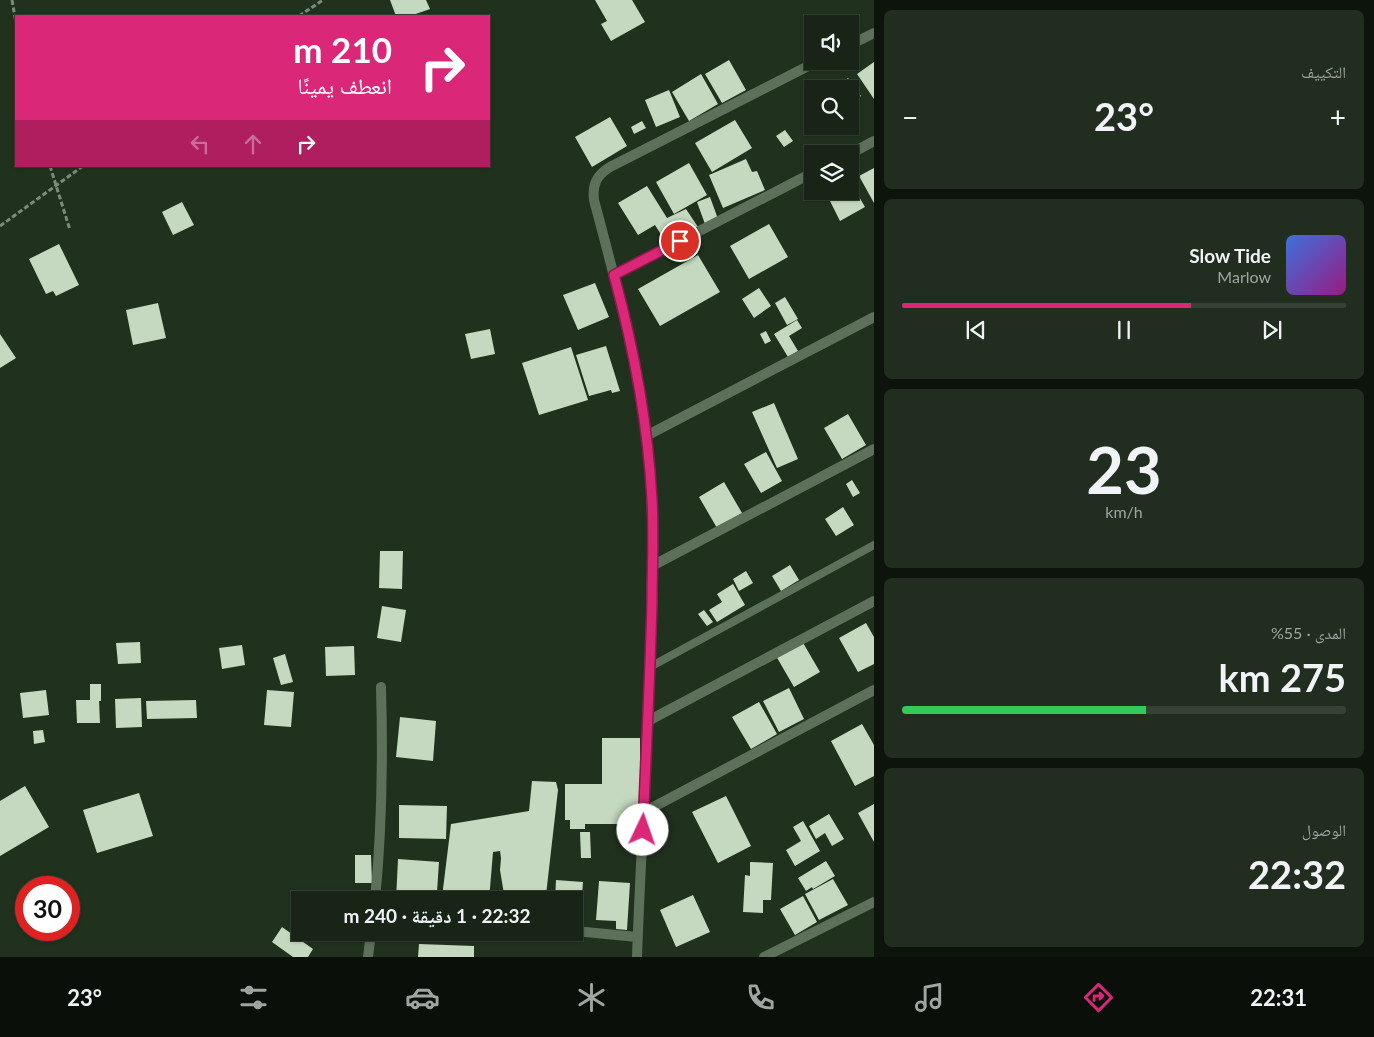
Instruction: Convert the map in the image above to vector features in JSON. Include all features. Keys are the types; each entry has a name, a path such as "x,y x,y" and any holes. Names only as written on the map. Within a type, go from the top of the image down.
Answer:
{"street":[{"path":"859,40 874,33"},
{"path":"637,957 650,667 652,501 646,436 632,350 593,192 594,185 601,174 619,163 804,68"},
{"path":"859,149 874,141"},
{"path":"614,275 804,177"},
{"path":"646,436 874,317"},
{"path":"652,566 874,449"},
{"path":"648,721 874,601"},
{"path":"376,891 381,822 381,687"},
{"path":"644,812 874,690"},
{"path":"764,957 874,902"},
{"path":"583,933 637,937"},
{"path":"368,957 370,941"}],"lane":[{"path":"650,667 874,546"}],"path":[{"path":"12,0 15,17"},
{"path":"300,15 323,0"},
{"path":"50,167 70,230"},
{"path":"0,226 82,167"}],"building":[{"path":"390,0 426,0 430,9 413,15 396,15"},
{"path":"595,0 632,0 645,22 611,41 601,24 607,21"},
{"path":"729,60 746,90 722,103 705,74"},
{"path":"874,62 874,99 857,74"},
{"path":"701,74 718,104 689,121 672,92"},
{"path":"669,90 680,117 656,127 645,100"},
{"path":"610,117 627,146 592,167 575,137"},
{"path":"735,120 752,148 712,172 695,143"},
{"path":"642,121 646,128 634,134 631,127"},
{"path":"785,130 793,141 784,147 776,136"},
{"path":"746,159 752,172 757,171 765,190 723,208 709,175"},
{"path":"689,163 707,195 674,214 656,182"},
{"path":"874,168 874,203 859,176"},
{"path":"647,186 667,218 686,209 698,227 667,244 655,225 638,235 618,203"},
{"path":"710,197 718,219 705,224 697,202"},
{"path":"859,197 865,207 840,221 830,201 859,200"},
{"path":"182,202 194,225 173,235 162,212"},
{"path":"769,224 788,257 749,279 730,246"},
{"path":"59,244 79,285 56,296 53,291 46,294 29,259"},
{"path":"698,255 720,292 660,326 638,289"},
{"path":"595,283 609,317 578,330 563,295"},
{"path":"759,288 771,306 754,318 742,299"},
{"path":"785,297 798,319 787,325 775,303"},
{"path":"158,303 166,338 133,345 126,310"},
{"path":"797,320 802,328 789,336 798,351 788,357 774,334"},
{"path":"490,329 495,354 471,359 465,334"},
{"path":"766,331 771,341 765,344 760,334"},
{"path":"0,334 16,358 0,368"},
{"path":"606,346 620,391 612,393 611,390 589,396 576,355"},
{"path":"571,347 588,400 539,415 522,363"},
{"path":"774,403 798,459 777,468 752,412"},
{"path":"848,414 866,445 842,459 824,428"},
{"path":"766,452 782,481 761,493 744,464"},
{"path":"852,480 860,493 853,497 846,484"},
{"path":"724,482 742,513 717,528 699,497"},
{"path":"843,507 854,525 836,536 825,519"},
{"path":"380,551 403,551 402,589 379,588"},
{"path":"790,565 799,580 781,591 772,576"},
{"path":"746,571 753,583 739,591 733,579"},
{"path":"733,584 745,605 717,622 709,610 722,602 717,594"},
{"path":"382,606 406,610 401,642 377,638"},
{"path":"704,610 713,622 707,626 698,614"},
{"path":"866,623 874,637 874,664 858,672 839,638"},
{"path":"802,641 820,672 794,687 776,656"},
{"path":"140,642 141,663 118,664 116,643"},
{"path":"242,645 245,665 222,669 219,648"},
{"path":"354,646 355,675 326,676 325,647"},
{"path":"285,654 293,682 281,685 273,658"},
{"path":"90,684 101,684 101,701 99,701 100,723 77,723 76,700 90,700"},
{"path":"789,688 804,719 779,732 763,701"},
{"path":"46,690 49,715 23,718 20,693"},
{"path":"267,690 294,692 291,727 264,725"},
{"path":"141,698 142,727 116,728 115,699"},
{"path":"196,700 197,718 147,719 146,701"},
{"path":"759,702 777,734 751,749 732,717"},
{"path":"400,717 436,721 433,761 396,757"},
{"path":"862,724 874,745 874,776 855,786 831,741"},
{"path":"43,730 45,742 34,744 33,731"},
{"path":"602,738 640,738 640,824 585,824 585,829 570,829 570,820 565,820 565,784 602,784"},
{"path":"532,781 556,782 558,790 546,891 504,891 500,870 500,851 493,852 490,891 443,891 451,824 529,811"},
{"path":"25,786 49,827 0,856 0,801"},
{"path":"139,793 153,836 97,853 83,810"},
{"path":"726,796 751,846 718,863 692,812"},
{"path":"874,804 874,842 858,813"},
{"path":"399,805 447,806 446,839 399,838"},
{"path":"829,814 844,839 832,846 825,833 816,839 809,826"},
{"path":"803,821 820,851 795,866 786,850 801,841 793,827"},
{"path":"580,832 590,832 591,858 581,858"},
{"path":"355,855 371,855 372,883 355,883"},
{"path":"398,859 439,862 437,891 396,891"},
{"path":"826,861 835,876 806,891 798,878"},
{"path":"750,862 773,863 771,900 763,900 763,913 743,912 745,875 750,876"},
{"path":"833,879 848,905 819,920 805,894"},
{"path":"556,880 583,882 582,891 555,891"},
{"path":"599,881 630,883 627,930 616,929 616,921 596,920"},
{"path":"693,895 710,932 676,947 660,910"},
{"path":"803,896 817,922 795,935 780,909"},
{"path":"282,927 291,933 291,941 302,941 313,949 308,957 293,957 272,942"},
{"path":"419,944 474,946 474,957 418,957"}],"route":[{"path":"643,830 650,667 652,501 639,387 624,312 614,275 680,241"}]}
